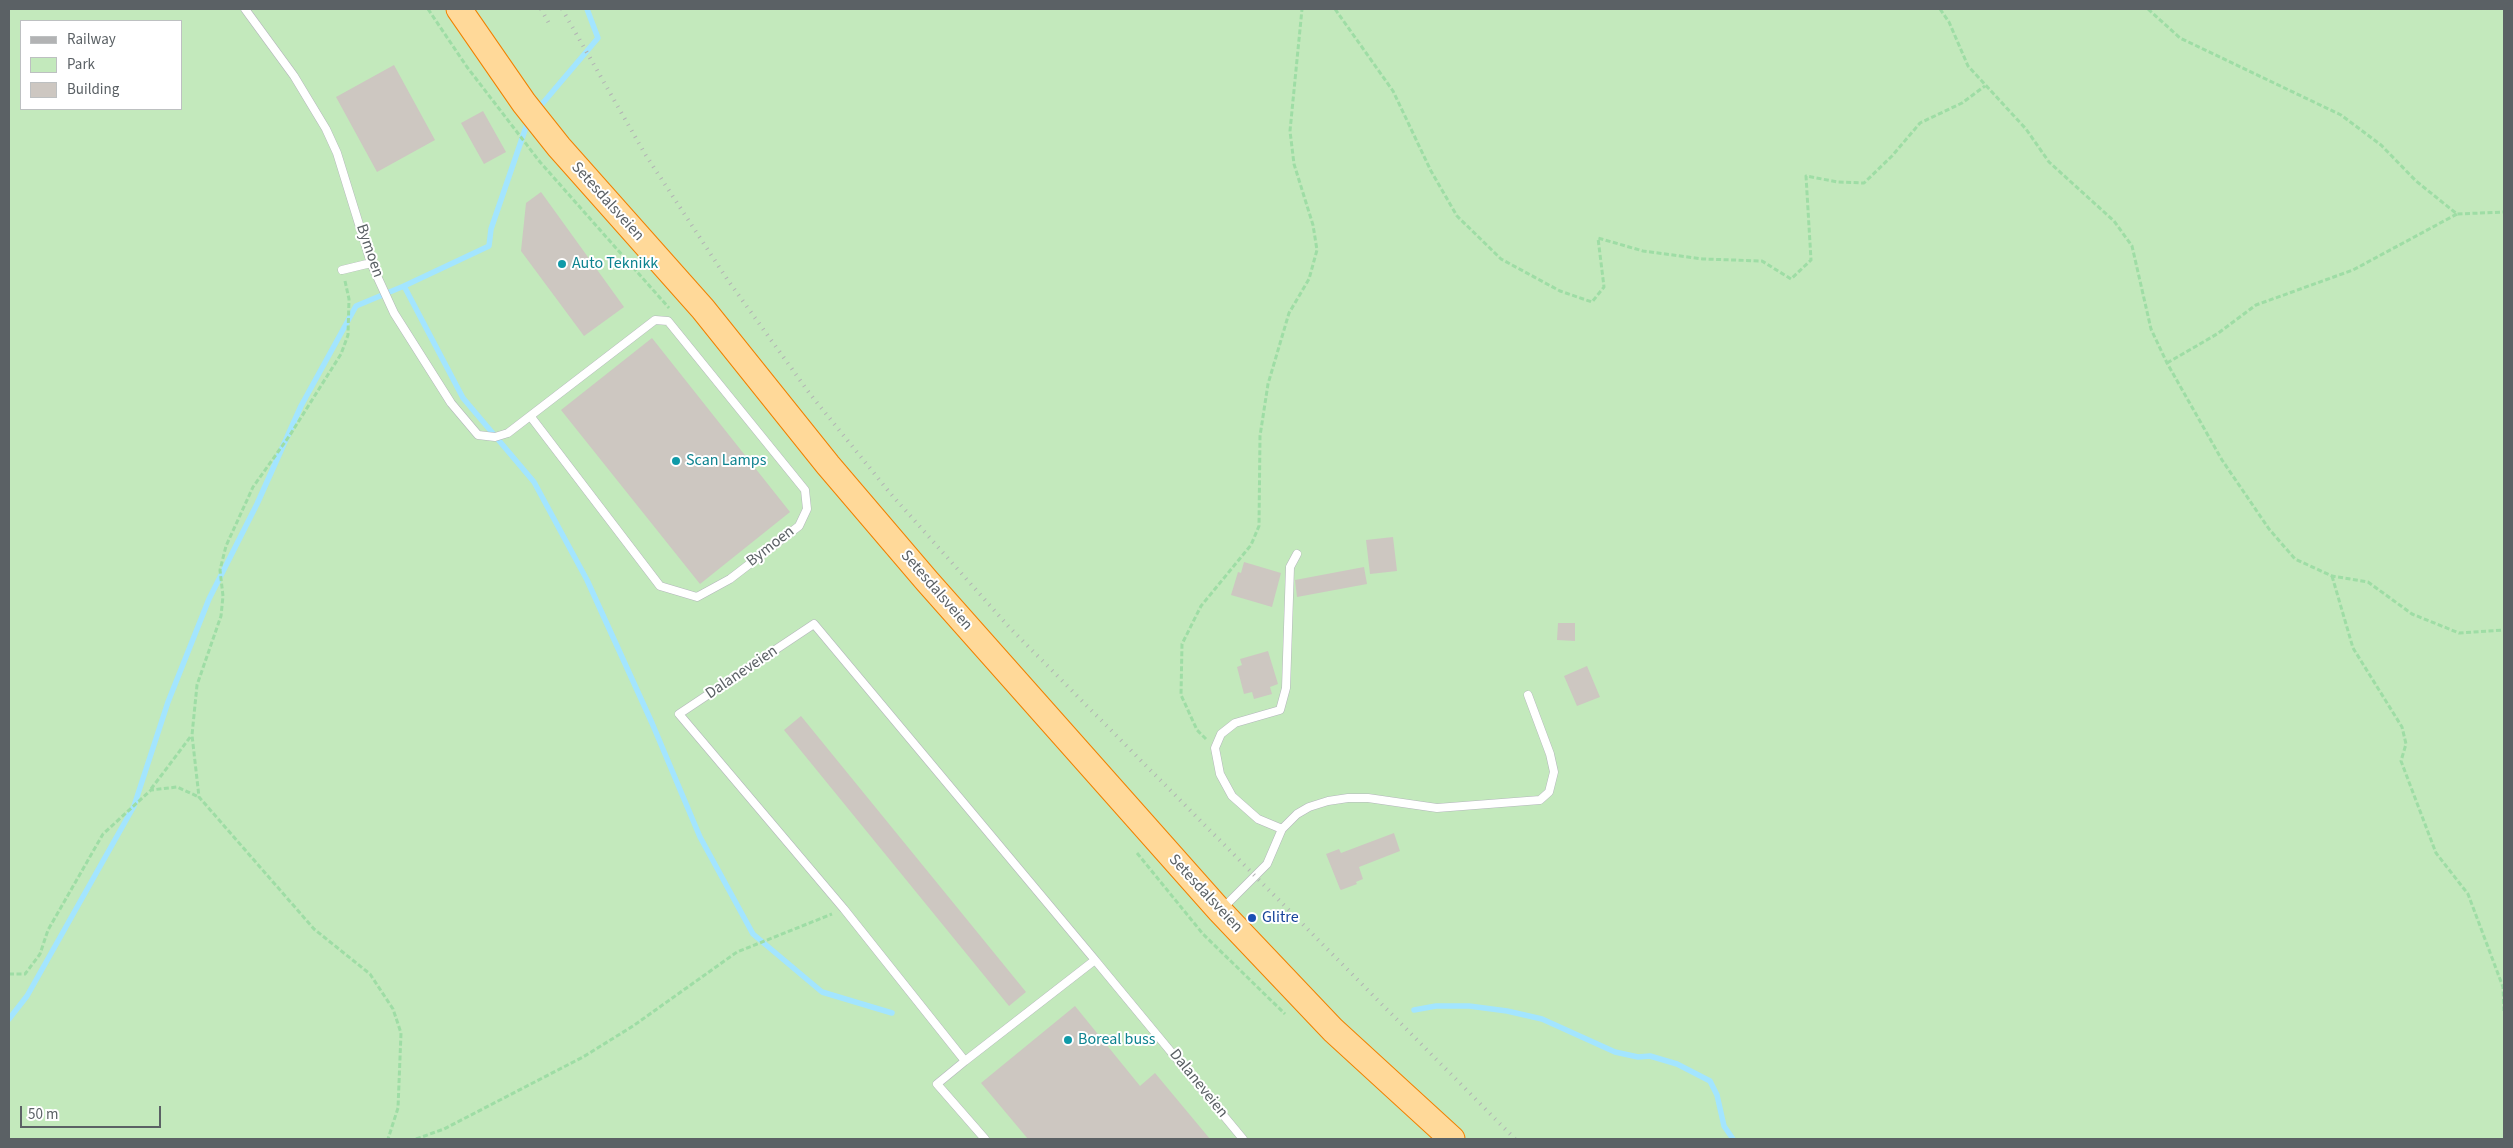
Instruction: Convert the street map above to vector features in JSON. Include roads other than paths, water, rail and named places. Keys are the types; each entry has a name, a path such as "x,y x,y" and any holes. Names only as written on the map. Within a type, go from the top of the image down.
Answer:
{"highway":[{"name":"Setesdalsveien","path":"459,9 524,103 571,162 703,309 828,465 903,553 1220,911 1333,1030 1452,1139"}],"lane":[{"name":"Bymoen","path":"245,9 294,76 326,129 346,179 371,263 394,313 451,403 478,435 488,437 502,436 531,417 655,320 668,321 805,490 807,508 799,526 730,579 697,597 660,586 531,417"},
{"path":"342,270 371,263"},
{"path":"1282,829 1258,819 1232,796 1220,774 1215,748 1221,734 1235,723 1280,710 1286,688 1290,567 1297,554"},
{"name":"Dalaneveien","path":"965,1061 844,909 679,714 814,624 1243,1139"},
{"path":"1220,911 1267,864 1282,829 1297,814 1328,801 1368,798 1437,808 1532,803 1540,800 1549,792 1554,778 1553,762 1528,695"},
{"path":"985,1139 937,1084 1095,960"}],"waterway":[{"path":"537,110 598,38 587,9"},
{"path":"404,286 489,246 491,229 528,121"},
{"path":"9,1019 27,996 134,806 168,702 209,599 257,504 301,406 356,306 404,286 463,398 534,482 587,580 652,723 700,837 753,934 822,992 892,1013"},
{"path":"1414,1010 1436,1006 1469,1006 1507,1011 1542,1019 1615,1052 1638,1057 1650,1056 1677,1064 1710,1081 1717,1095 1724,1126 1733,1139"}],"railway":[{"path":"541,9 551,27"},
{"path":"562,9 645,154 727,279 810,394 890,493 1009,627 1515,1139"}],"place":[{"name":"Auto Teknikk","path":"562,264"},
{"name":"Scan Lamps","path":"676,461"},
{"name":"Glitre","path":"1252,918"},
{"name":"Boreal buss","path":"1068,1040"}]}
